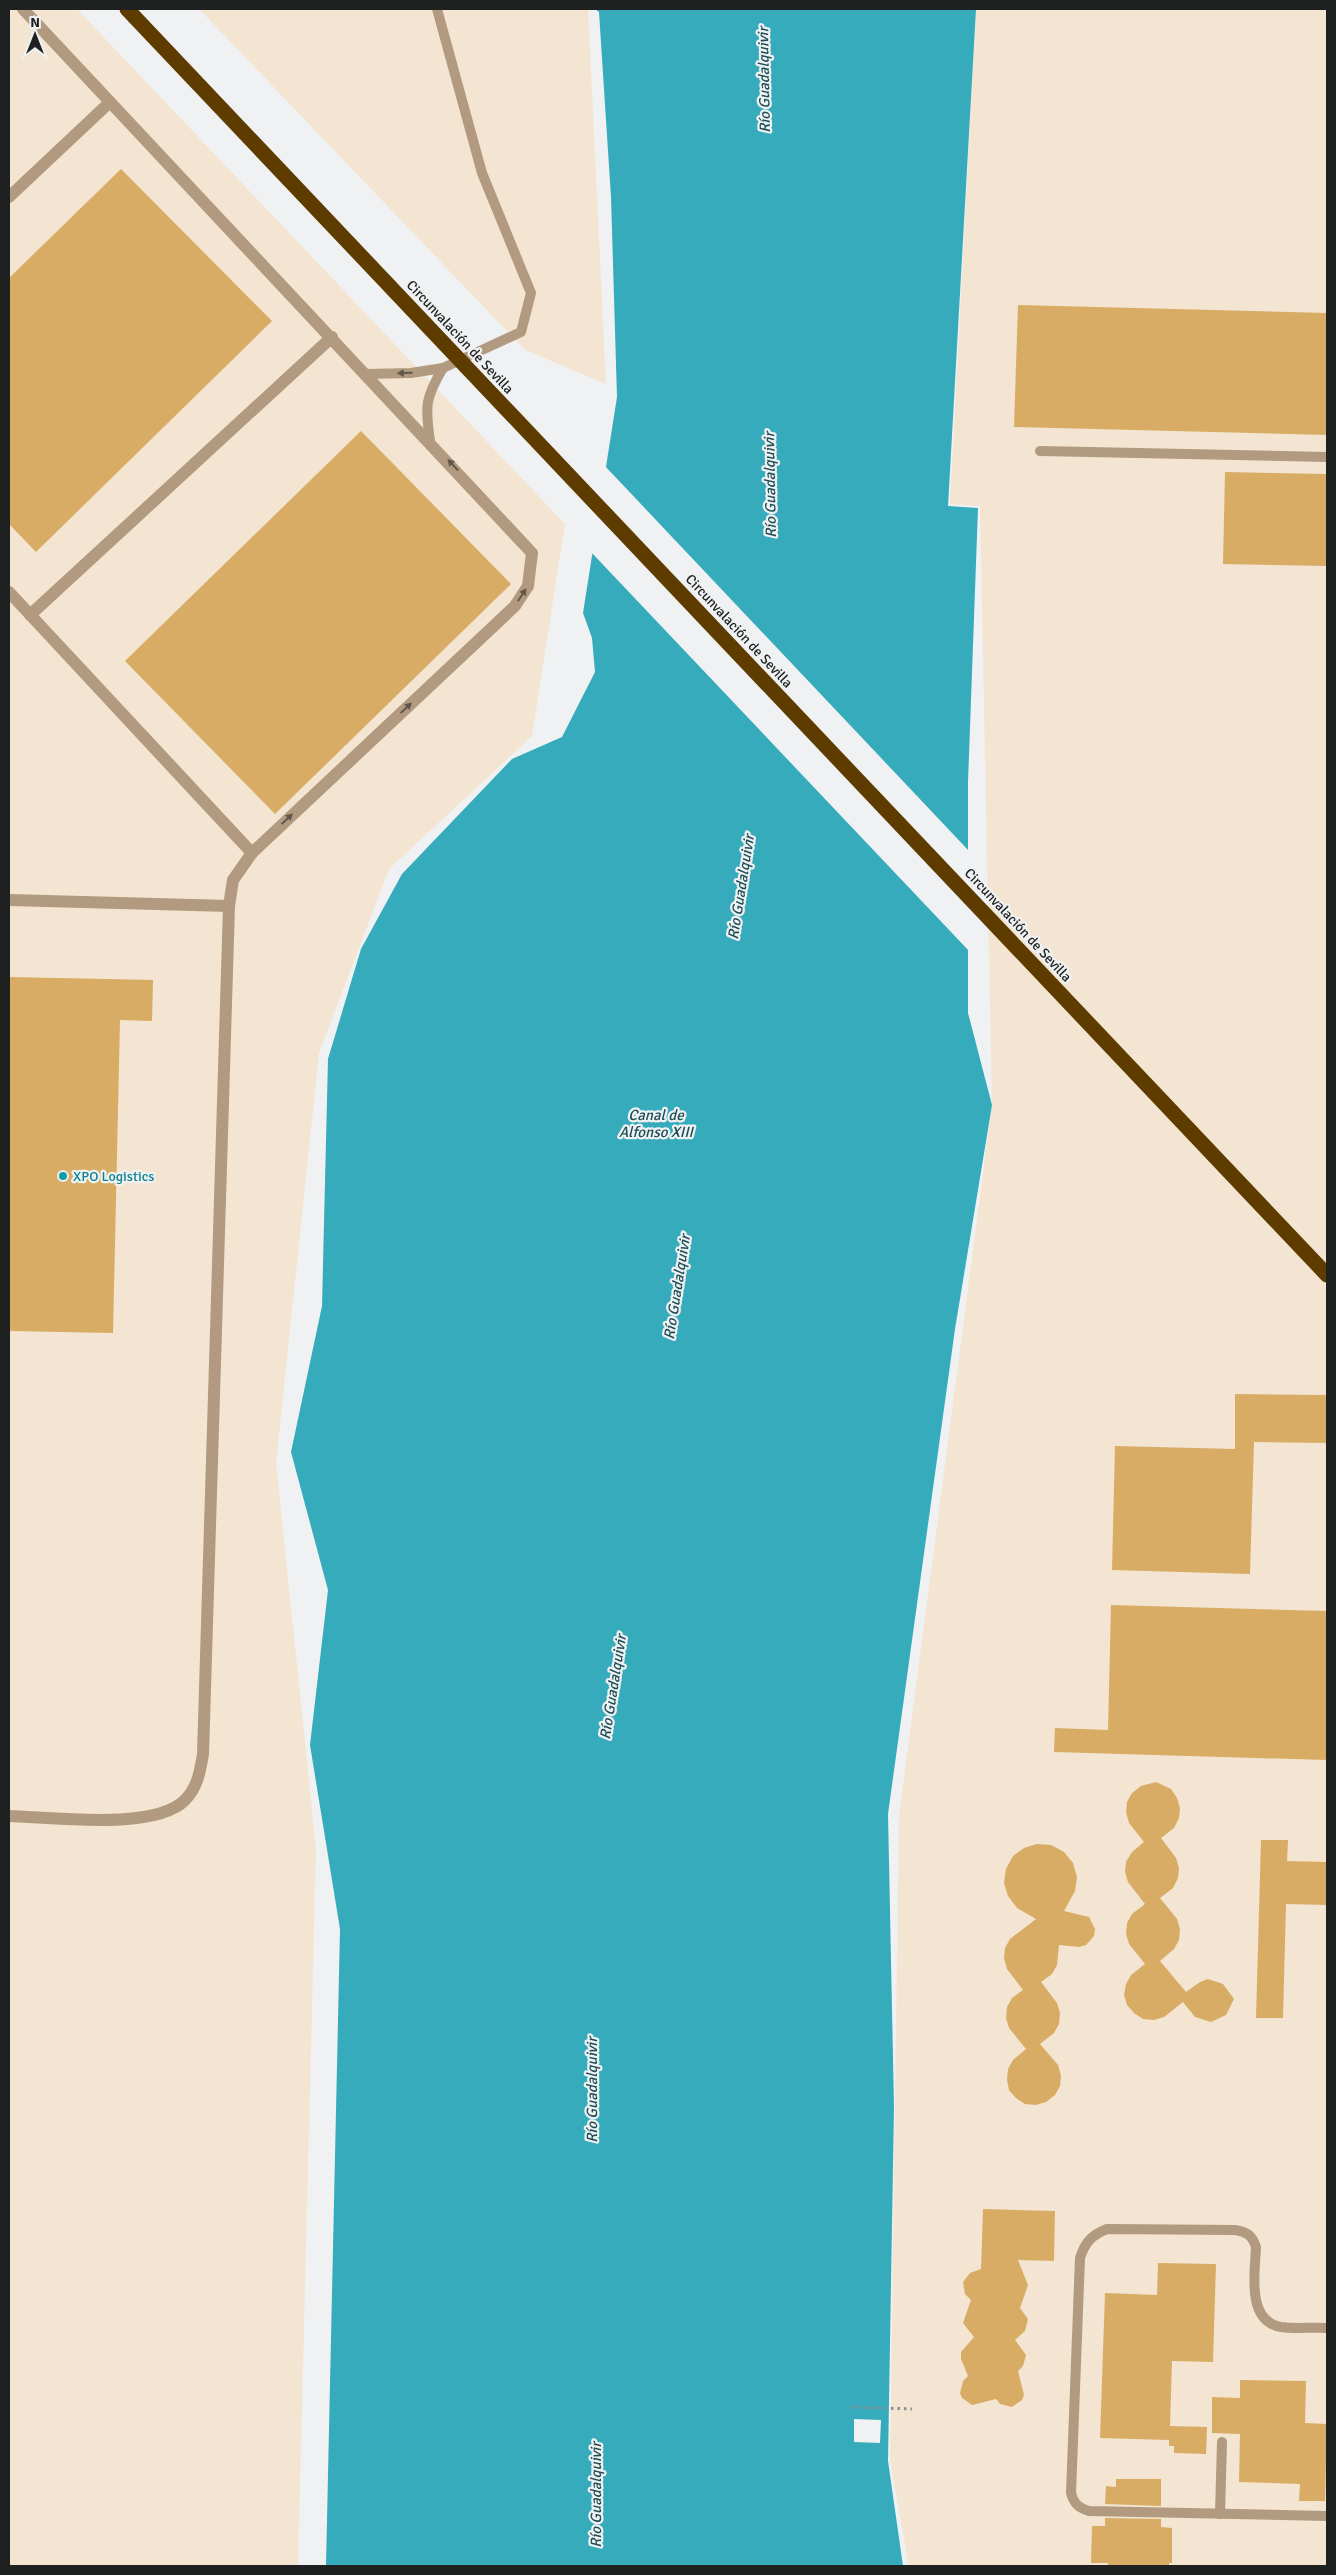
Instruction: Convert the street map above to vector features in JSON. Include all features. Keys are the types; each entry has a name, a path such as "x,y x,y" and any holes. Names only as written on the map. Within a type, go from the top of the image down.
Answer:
{"highway":[{"name":"Circunvalación de Sevilla","path":"127,9 1327,1275"}],"street":[{"path":"9,1816 126,1820 160,1815 185,1801 199,1779 203,1744 229,906 233,880 252,853 515,606 528,586 532,553 430,440 23,9"},
{"path":"9,197 110,102"},
{"path":"30,615 332,337"},
{"path":"9,592 252,853"},
{"path":"9,900 229,906"}],"lane":[{"path":"367,374 411,373 443,368 521,332 531,294 482,173 437,9"},
{"path":"430,440 426,418 429,391 443,368"},
{"path":"1040,451 1327,457"},
{"path":"1327,2328 1280,2327 1268,2322 1261,2314 1255,2301 1256,2246 1253,2239 1246,2232 1235,2230 1107,2229 1097,2233 1083,2247 1080,2258 1071,2483 1073,2501 1080,2508 1089,2511 1327,2516"},
{"path":"1220,2514 1222,2442"}],"path":[{"path":"852,2408 912,2409"}],"shaded area":[{"path":"9,9 77,9 565,524 532,736 389,869 319,1053 276,1463 316,1848 298,2566 9,2566"},
{"path":"199,9 588,9 606,384 525,350"},
{"path":"976,9 1327,9 1327,2566 909,2566 890,2461 899,1816 992,1105 980,506 950,504"}],"water":[{"name":"Canal de Alfonso XIII","path":"595,9 976,9 948,506 978,508 968,782 968,1013 992,1105 955,1329 888,1814 894,2107 888,2461 903,2566 326,2566 340,1929 310,1745 328,1590 291,1452 322,1306 328,1059 361,949 402,874 512,759 562,737 595,672 592,638 583,613 617,397 611,197 599,12"}],"pier":[{"path":"604,465 970,852 970,952 590,551"},
{"path":"854,2419 881,2420 880,2443 854,2442"}],"building":[{"path":"121,169 272,321 36,552 9,524 9,278"},
{"path":"1018,305 1327,313 1327,435 1014,427"},
{"path":"361,431 511,584 275,814 125,661"},
{"path":"1225,472 1327,474 1327,566 1223,564"},
{"name":"XPO Logistics","path":"9,977 153,980 152,1021 120,1020 113,1333 9,1331"},
{"path":"1235,1394 1327,1395 1327,1443 1254,1442 1250,1574 1112,1570 1115,1446 1235,1449"},
{"path":"1111,1605 1327,1611 1327,1760 1054,1752 1055,1728 1108,1730"},
{"path":"1156,1782 1171,1789 1177,1798 1180,1808 1179,1818 1174,1828 1161,1838 1176,1858 1179,1868 1178,1878 1173,1888 1160,1898 1177,1919 1180,1929 1179,1940 1174,1949 1160,1961 1186,1992 1208,1979 1223,1984 1234,1999 1226,2015 1211,2022 1195,2017 1183,2002 1164,2017 1154,2020 1143,2019 1127,2005 1124,1995 1126,1984 1131,1975 1145,1964 1129,1944 1126,1934 1127,1923 1132,1914 1145,1904 1128,1882 1125,1872 1126,1862 1132,1852 1144,1842 1129,1823 1126,1812 1127,1802 1132,1793 1141,1786"},
{"path":"1261,1840 1288,1840 1287,1861 1327,1862 1327,1905 1286,1904 1283,2018 1256,2018"},
{"path":"1037,1844 1051,1845 1064,1852 1073,1863 1077,1877 1075,1891 1064,1911 1089,1917 1095,1929 1094,1936 1086,1945 1079,1947 1059,1945 1057,1965 1052,1974 1041,1982 1057,2003 1060,2013 1059,2024 1054,2033 1040,2044 1058,2065 1061,2076 1060,2086 1055,2095 1046,2102 1036,2105 1025,2104 1009,2090 1007,2080 1008,2069 1013,2060 1026,2049 1009,2028 1006,2018 1007,2007 1012,1998 1023,1990 1007,1969 1004,1958 1005,1948 1010,1939 1036,1919 1017,1908 1008,1896 1004,1883 1006,1869 1013,1856 1024,1848"},
{"path":"983,2209 1055,2211 1054,2261 1018,2260 1028,2285 1020,2308 1028,2319 1025,2331 1015,2340 1026,2355 1023,2366 1018,2371 1024,2395 1022,2400 1012,2407 1000,2404 996,2399 972,2405 962,2398 960,2393 963,2381 968,2376 961,2359 961,2352 974,2337 963,2323 971,2300 965,2294 963,2282 970,2273 981,2269"},
{"path":"1158,2263 1216,2264 1213,2362 1172,2361 1170,2426 1207,2427 1206,2454 1174,2453 1174,2446 1169,2446 1169,2440 1100,2438 1105,2293 1157,2295"},
{"path":"1240,2380 1306,2381 1305,2423 1327,2424 1325,2501 1299,2501 1300,2484 1239,2482 1240,2434 1212,2433 1212,2397 1240,2398"},
{"path":"1116,2479 1161,2479 1161,2506 1105,2504 1106,2486 1116,2487"},
{"path":"1105,2518 1161,2519 1161,2527 1172,2528 1172,2563 1169,2563 1169,2566 1108,2566 1108,2563 1091,2563 1092,2526 1105,2526"}],"place":[{"name":"XPO Logistics","path":"63,1176"}],"water label":[{"name":"Río Guadalquivir","path":"764,80"},
{"name":"Río Guadalquivir","path":"770,485"},
{"name":"Río Guadalquivir","path":"741,887"},
{"name":"Río Guadalquivir","path":"677,1287"},
{"name":"Río Guadalquivir","path":"613,1687"},
{"name":"Río Guadalquivir","path":"592,2090"},
{"name":"Río Guadalquivir","path":"596,2495"}]}
